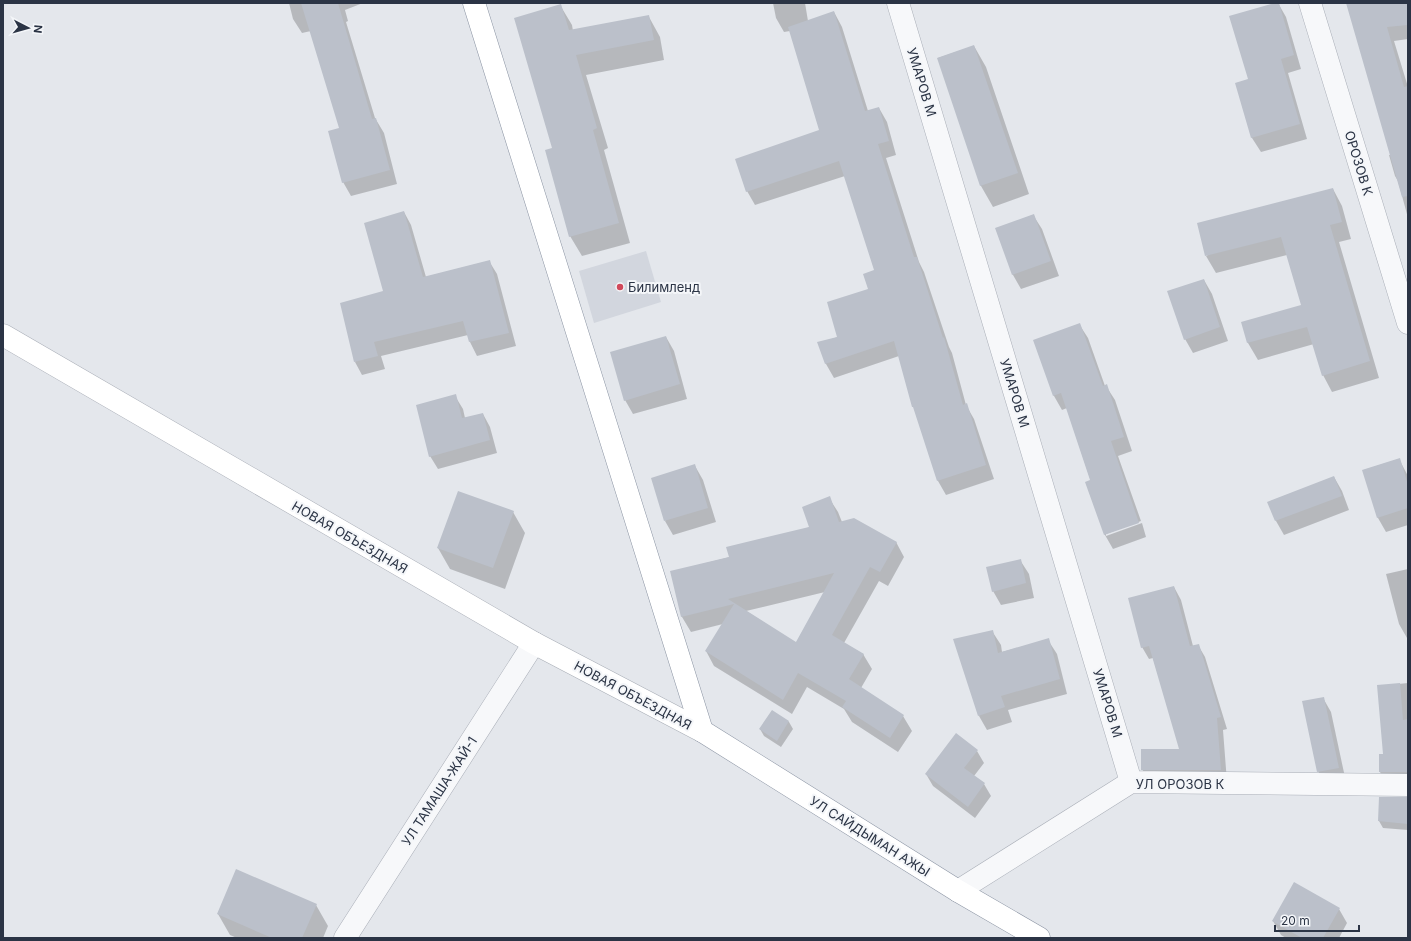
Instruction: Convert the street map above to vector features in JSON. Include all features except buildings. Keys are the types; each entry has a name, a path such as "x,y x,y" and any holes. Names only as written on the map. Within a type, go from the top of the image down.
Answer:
{"main road":[{"path":"474,3 702,731"},
{"name":"НОВАЯ ОБЪЕЗДНАЯ","path":"3,335 534,644 702,731"},
{"name":"УЛ САЙДЫМАН АЖЫ","path":"702,731 958,891 1039,938"}],"street":[{"name":"УМАРОВ М","path":"898,3 1131,782"},
{"name":"ОРОЗОВ К","path":"1310,3 1408,323"},
{"name":"УЛ ТАМАША-ЖАЙ-1","path":"344,938 534,644"},
{"name":"УЛ ОРОЗОВ К","path":"958,891 1131,782 1408,785"}],"shaded area":[{"name":"Билимленд","path":"646,251 661,302 594,323 579,271"}],"place":[{"name":"Билимленд","path":"620,287"}]}
